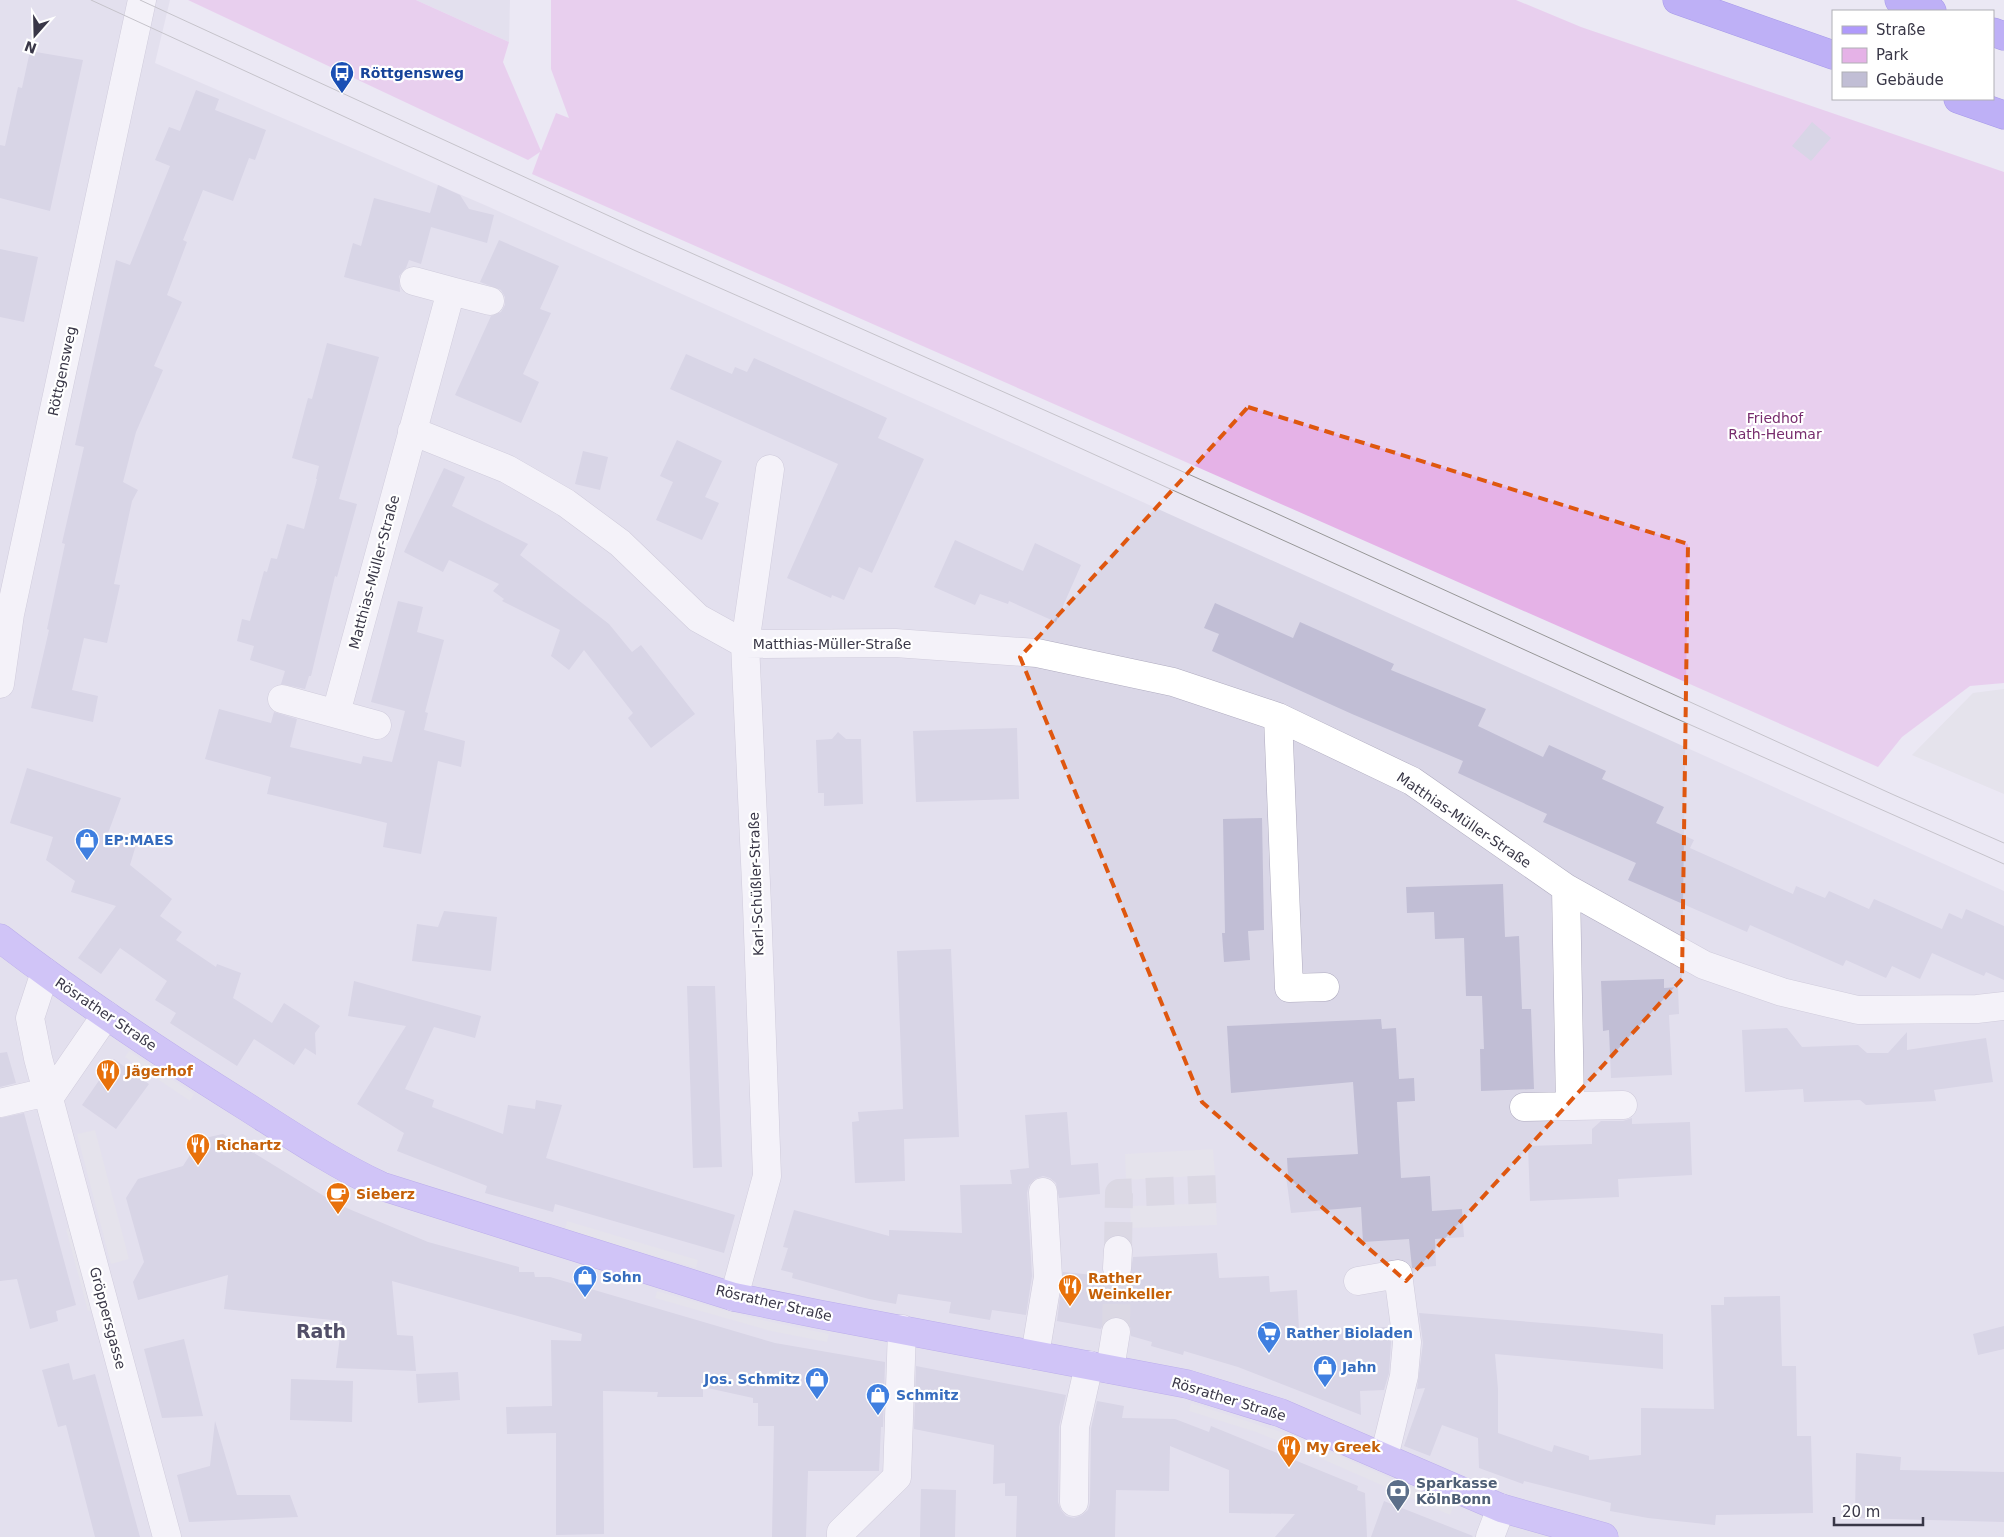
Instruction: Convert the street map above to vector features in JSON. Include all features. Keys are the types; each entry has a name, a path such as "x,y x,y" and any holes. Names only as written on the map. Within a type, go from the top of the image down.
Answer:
{"highway":[{"path":"1677,0 1832,55"},
{"path":"1899,0 1929,10"},
{"path":"1961,100 2004,115"}],"main road":[{"name":"Rösrather Straße","path":"0,938 106,1016 345,1169 381,1186 734,1296 818,1314 1187,1384 1282,1413 1501,1508 1587,1535"}],"street":[{"name":"Röttgensweg","path":"0,684 4,622 142,0"},
{"path":"414,281 490,301"},
{"name":"Matthias-Müller-Straße","path":"336,713 450,290"},
{"name":"Matthias-Müller-Straße","path":"412,431 507,469 566,503 620,544 698,618 745,644 894,643 1037,652 1173,682 1278,717 1412,782 1566,888 1704,965 1782,992 1858,1010 1977,1010 2004,1006"},
{"name":"Karl-Schüßler-Straße","path":"734,1296 767,1176 745,644 770,469"},
{"path":"282,699 377,725"},
{"path":"1278,717 1289,988 1325,987"},
{"path":"1566,888 1570,1105"},
{"name":"Gröppersgasse","path":"45,972 30,1018 48,1095 167,1537"},
{"path":"0,1104 48,1095 106,1016"},
{"path":"1524,1107 1623,1105"},
{"path":"1035,1355 1048,1277 1043,1192"},
{"path":"1358,1280 1398,1274 1406,1342 1404,1376 1384,1457"},
{"path":"841,1537 841,1532 897,1477 902,1330"},
{"path":"1074,1502 1075,1428 1116,1332"},
{"path":"1490,1537 1501,1508"}],"highlighted area":[{"path":"1248,407 1688,544 1682,979 1406,1281 1202,1102 1020,657"}],"shaded area":[{"path":"0,0 170,0 155,63 487,206 2004,891 2004,1537 0,1537"},
{"path":"416,0 510,0 509,42"},
{"path":"2004,689 2004,794 1912,755 1973,693"},
{"path":"129,1051 194,1094 190,1101 125,1057"},
{"path":"95,1130 129,1259 111,1264 77,1134"},
{"path":"1213,1149 1215,1175 1126,1180 1125,1154"},
{"path":"1216,1203 1217,1225 1131,1228 1130,1206"},
{"path":"567,1221 698,1260 696,1268 565,1230"},
{"path":"75,1227 97,1309 88,1311 66,1229"},
{"path":"657,1291 753,1318 829,1334 827,1342 771,1331 655,1298"},
{"path":"1191,1403 1284,1433 1281,1442 1189,1411"},
{"path":"1301,1439 1454,1506 1450,1515 1297,1448"}],"green space":[{"name":"Friedhof Rath-Heumar","path":"188,0 416,0 509,42 503,62 541,151 556,113 569,118 551,69 551,0 1516,0 1581,27 2004,172 2004,683 1970,686 1902,737 1878,767 532,174 540,152 528,160"}],"building":[{"path":"30,51 83,60 50,211 0,198 0,145 5,146 18,87 22,88"},
{"path":"196,90 219,99 215,110 266,130 255,160 249,158 233,201 203,190 183,240 187,242 167,295 182,302 154,366 163,370 136,432 123,482 138,490 132,501 114,584 120,585 107,643 84,638 72,690 98,696 93,722 31,708 49,630 47,629 65,544 62,543 84,447 75,445 116,260 130,265 170,166 155,160 169,127 180,131"},
{"path":"1812,122 1831,138 1811,161 1792,146"},
{"path":"438,185 460,195 469,209 494,215 487,243 431,227 421,264 409,260 406,268 399,276 400,292 344,277 353,243 361,246 374,198 430,213"},
{"path":"499,240 559,266 540,309 551,313 523,374 539,382 521,423 455,395 491,316 501,312 505,305 505,297 501,290 480,282"},
{"path":"0,249 38,257 24,322 0,317"},
{"path":"327,343 379,357 339,499 357,504 337,577 335,576 311,676 309,676 305,689 281,684 285,671 250,660 254,646 237,641 242,619 250,621 264,571 267,572 271,558 277,559 287,524 304,529 319,466 292,458 308,398 312,399"},
{"path":"686,354 732,374 735,367 747,372 754,358 887,418 878,438 924,459 872,573 859,567 844,600 832,595 831,598 787,578 838,464 670,389"},
{"path":"677,440 722,461 705,497 719,503 702,540 656,520 673,482 660,476"},
{"path":"583,451 608,457 600,490 575,484"},
{"path":"444,468 465,477 452,506 528,544 520,555 609,624 632,652 641,645 695,714 651,748 628,718 633,713 584,650 569,670 551,656 560,630 502,601 504,599 493,591 499,584 449,560 443,572 404,552"},
{"path":"955,540 1023,571 1035,543 1081,565 1056,622 1009,601 1008,604 980,594 975,605 934,587"},
{"path":"398,601 423,607 417,632 444,640 425,712 428,713 424,730 465,741 461,767 438,761 421,854 383,847 387,823 267,794 271,777 205,759 219,709 271,723 274,712 297,719 290,747 361,764 363,756 392,762 405,711 371,702"},
{"path":"1215,603 1293,638 1300,622 1394,664 1391,670 1486,709 1478,726 1543,757 1549,745 1606,771 1602,779 1664,807 1656,823 1694,840 1690,848 1793,894 1796,886 1825,898 1829,891 1869,909 1874,899 1942,929 1949,913 1962,919 1966,909 2004,926 2004,980 1986,972 1984,976 1932,953 1920,979 1892,966 1886,978 1846,960 1843,966 1750,925 1747,932 1628,880 1636,863 1543,822 1547,814 1458,773 1463,761 1352,714 1212,651 1219,634 1204,628"},
{"path":"1017,728 1019,799 916,802 913,731"},
{"path":"838,732 846,739 861,739 863,804 824,806 824,793 818,793 816,740 832,739"},
{"path":"27,768 121,798 107,836 136,845 130,865 172,899 160,916 182,932 176,940 216,967 217,964 241,973 233,998 272,1023 284,1003 320,1026 315,1033 316,1055 305,1048 294,1065 254,1039 237,1066 170,1023 176,1013 155,1000 167,981 120,948 101,974 78,958 116,906 71,892 75,881 46,860 53,837 10,823"},
{"path":"1262,818 1264,930 1248,931 1250,960 1224,962 1222,933 1225,933 1223,819"},
{"path":"1503,884 1505,937 1519,936 1522,1009 1531,1009 1534,1089 1481,1091 1480,1049 1484,1049 1482,996 1466,996 1464,938 1435,939 1434,912 1407,913 1406,887"},
{"path":"444,911 497,917 491,971 412,961 417,924 438,927"},
{"path":"951,949 959,1137 904,1139 905,1181 855,1183 852,1122 859,1121 858,1112 903,1109 897,951"},
{"path":"1664,979 1664,988 1678,987 1679,1014 1669,1015 1672,1075 1611,1078 1609,1030 1603,1031 1601,981"},
{"path":"354,981 481,1016 475,1038 434,1027 405,1089 434,1100 432,1107 503,1134 508,1105 535,1109 536,1100 562,1105 546,1158 735,1215 724,1253 555,1204 553,1212 485,1193 487,1186 397,1151 404,1133 357,1104 406,1026 348,1016"},
{"path":"687,986 715,986 722,1167 693,1168"},
{"path":"1381,1019 1382,1029 1396,1028 1399,1079 1414,1078 1415,1101 1397,1102 1401,1178 1430,1176 1432,1211 1462,1209 1464,1237 1435,1239 1436,1266 1412,1268 1409,1239 1363,1242 1361,1207 1291,1213 1286,1176 1288,1176 1287,1158 1358,1154 1353,1082 1231,1093 1227,1026"},
{"path":"1787,1028 1802,1047 1858,1045 1867,1053 1888,1053 1907,1032 1907,1050 1986,1038 1993,1082 1934,1090 1936,1101 1866,1105 1860,1100 1804,1102 1803,1089 1745,1092 1742,1030"},
{"path":"7,1052 16,1083 0,1087 0,1053"},
{"path":"114,1059 149,1084 116,1129 82,1105"},
{"path":"1067,1112 1071,1165 1098,1163 1100,1194 1059,1198 1056,1183 1050,1178 1043,1176 1035,1179 1029,1185 1027,1193 1032,1276 1026,1315 992,1310 990,1320 949,1313 951,1302 898,1294 896,1304 869,1299 792,1278 793,1273 781,1270 788,1248 783,1247 794,1210 889,1236 889,1230 962,1233 960,1185 1012,1184 1010,1170 1029,1168 1025,1115"},
{"path":"24,1113 76,1305 56,1311 58,1321 30,1329 17,1279 0,1281 0,1118"},
{"path":"1632,1118 1632,1124 1690,1122 1692,1175 1618,1179 1619,1197 1530,1201 1528,1146 1592,1144 1592,1129 1601,1121 1623,1121"},
{"path":"223,1134 337,1204 428,1242 519,1267 519,1272 534,1272 535,1277 550,1277 775,1343 885,1362 883,1427 881,1427 879,1471 808,1471 806,1537 772,1537 774,1426 758,1426 758,1403 753,1403 753,1398 703,1387 703,1397 657,1397 658,1392 603,1391 604,1534 556,1535 556,1433 507,1434 506,1407 552,1406 551,1340 581,1341 582,1334 392,1281 397,1335 413,1336 416,1371 336,1368 342,1321 224,1309 228,1275 138,1300 133,1282 144,1262 126,1198 138,1179 183,1166 200,1139"},
{"path":"1217,1253 1219,1278 1269,1276 1270,1292 1297,1290 1299,1330 1389,1327 1391,1342 1389,1373 1384,1390 1360,1391 1361,1415 1238,1367 1184,1351 1183,1355 1151,1346 1152,1342 1131,1336 1130,1326 1126,1320 1119,1317 1110,1318 1104,1322 1101,1329 1057,1321 1063,1272 1104,1276 1109,1281 1117,1284 1124,1282 1130,1276 1133,1257"},
{"path":"1780,1296 1782,1366 1796,1366 1797,1436 1811,1436 1813,1513 1716,1515 1715,1525 1648,1518 1610,1511 1611,1503 1524,1481 1523,1484 1479,1468 1478,1438 1442,1425 1430,1456 1404,1446 1425,1388 1417,1389 1423,1343 1419,1313 1663,1334 1663,1369 1495,1354 1498,1389 1498,1433 1552,1452 1554,1445 1589,1456 1589,1460 1641,1455 1641,1408 1714,1409 1711,1305 1724,1305 1724,1297"},
{"path":"2004,1326 2004,1349 1978,1355 1973,1334"},
{"path":"184,1339 203,1416 162,1418 144,1349"},
{"path":"69,1363 73,1380 95,1374 140,1537 95,1537 66,1425 58,1427 42,1370"},
{"path":"916,1366 1066,1395 1059,1427 1058,1502 1066,1516 1074,1518 1082,1515 1088,1510 1090,1503 1091,1429 1097,1401 1124,1406 1122,1418 1175,1419 1209,1432 1211,1426 1358,1486 1357,1490 1365,1493 1367,1537 1275,1537 1295,1514 1229,1513 1229,1470 1170,1446 1169,1491 1116,1490 1115,1537 1016,1537 1017,1496 1005,1496 1005,1483 993,1484 994,1445 914,1429"},
{"path":"458,1372 460,1400 418,1403 416,1374"},
{"path":"291,1379 353,1381 352,1422 290,1420"},
{"path":"215,1421 237,1495 290,1495 298,1517 189,1522 177,1475 210,1466"},
{"path":"1856,1453 1901,1457 1900,1470 2004,1472 2004,1522 1855,1518"},
{"path":"921,1489 956,1490 955,1537 920,1537"},
{"path":"1384,1501 1473,1536 1371,1537"}],"tunnel":[{"path":"1118,1250 1119,1193 1219,1189"},
{"path":"1116,1332 1117,1268"}],"tram line":[{"path":"91,0 636,251 994,409 1666,714 2004,864"},
{"path":"140,0 644,232 1269,510 1894,795 2004,843"}],"place":[{"name":"Röttgensweg","path":"342,94"},
{"name":"EP:MAES","path":"87,861"},
{"name":"Jägerhof","path":"108,1092"},
{"name":"Richartz","path":"198,1166"},
{"name":"Sieberz","path":"338,1215"},
{"name":"Sohn","path":"585,1298"},
{"name":"Rather Weinkeller","path":"1070,1307"},
{"name":"Rather Bioladen","path":"1269,1354"},
{"name":"Jahn","path":"1325,1388"},
{"name":"Jos. Schmitz","path":"817,1400"},
{"name":"Schmitz","path":"878,1416"},
{"name":"My Greek","path":"1289,1468"},
{"name":"Sparkasse KölnBonn","path":"1398,1512"}],"district":[{"name":"Rath","path":"321,1331"}]}
